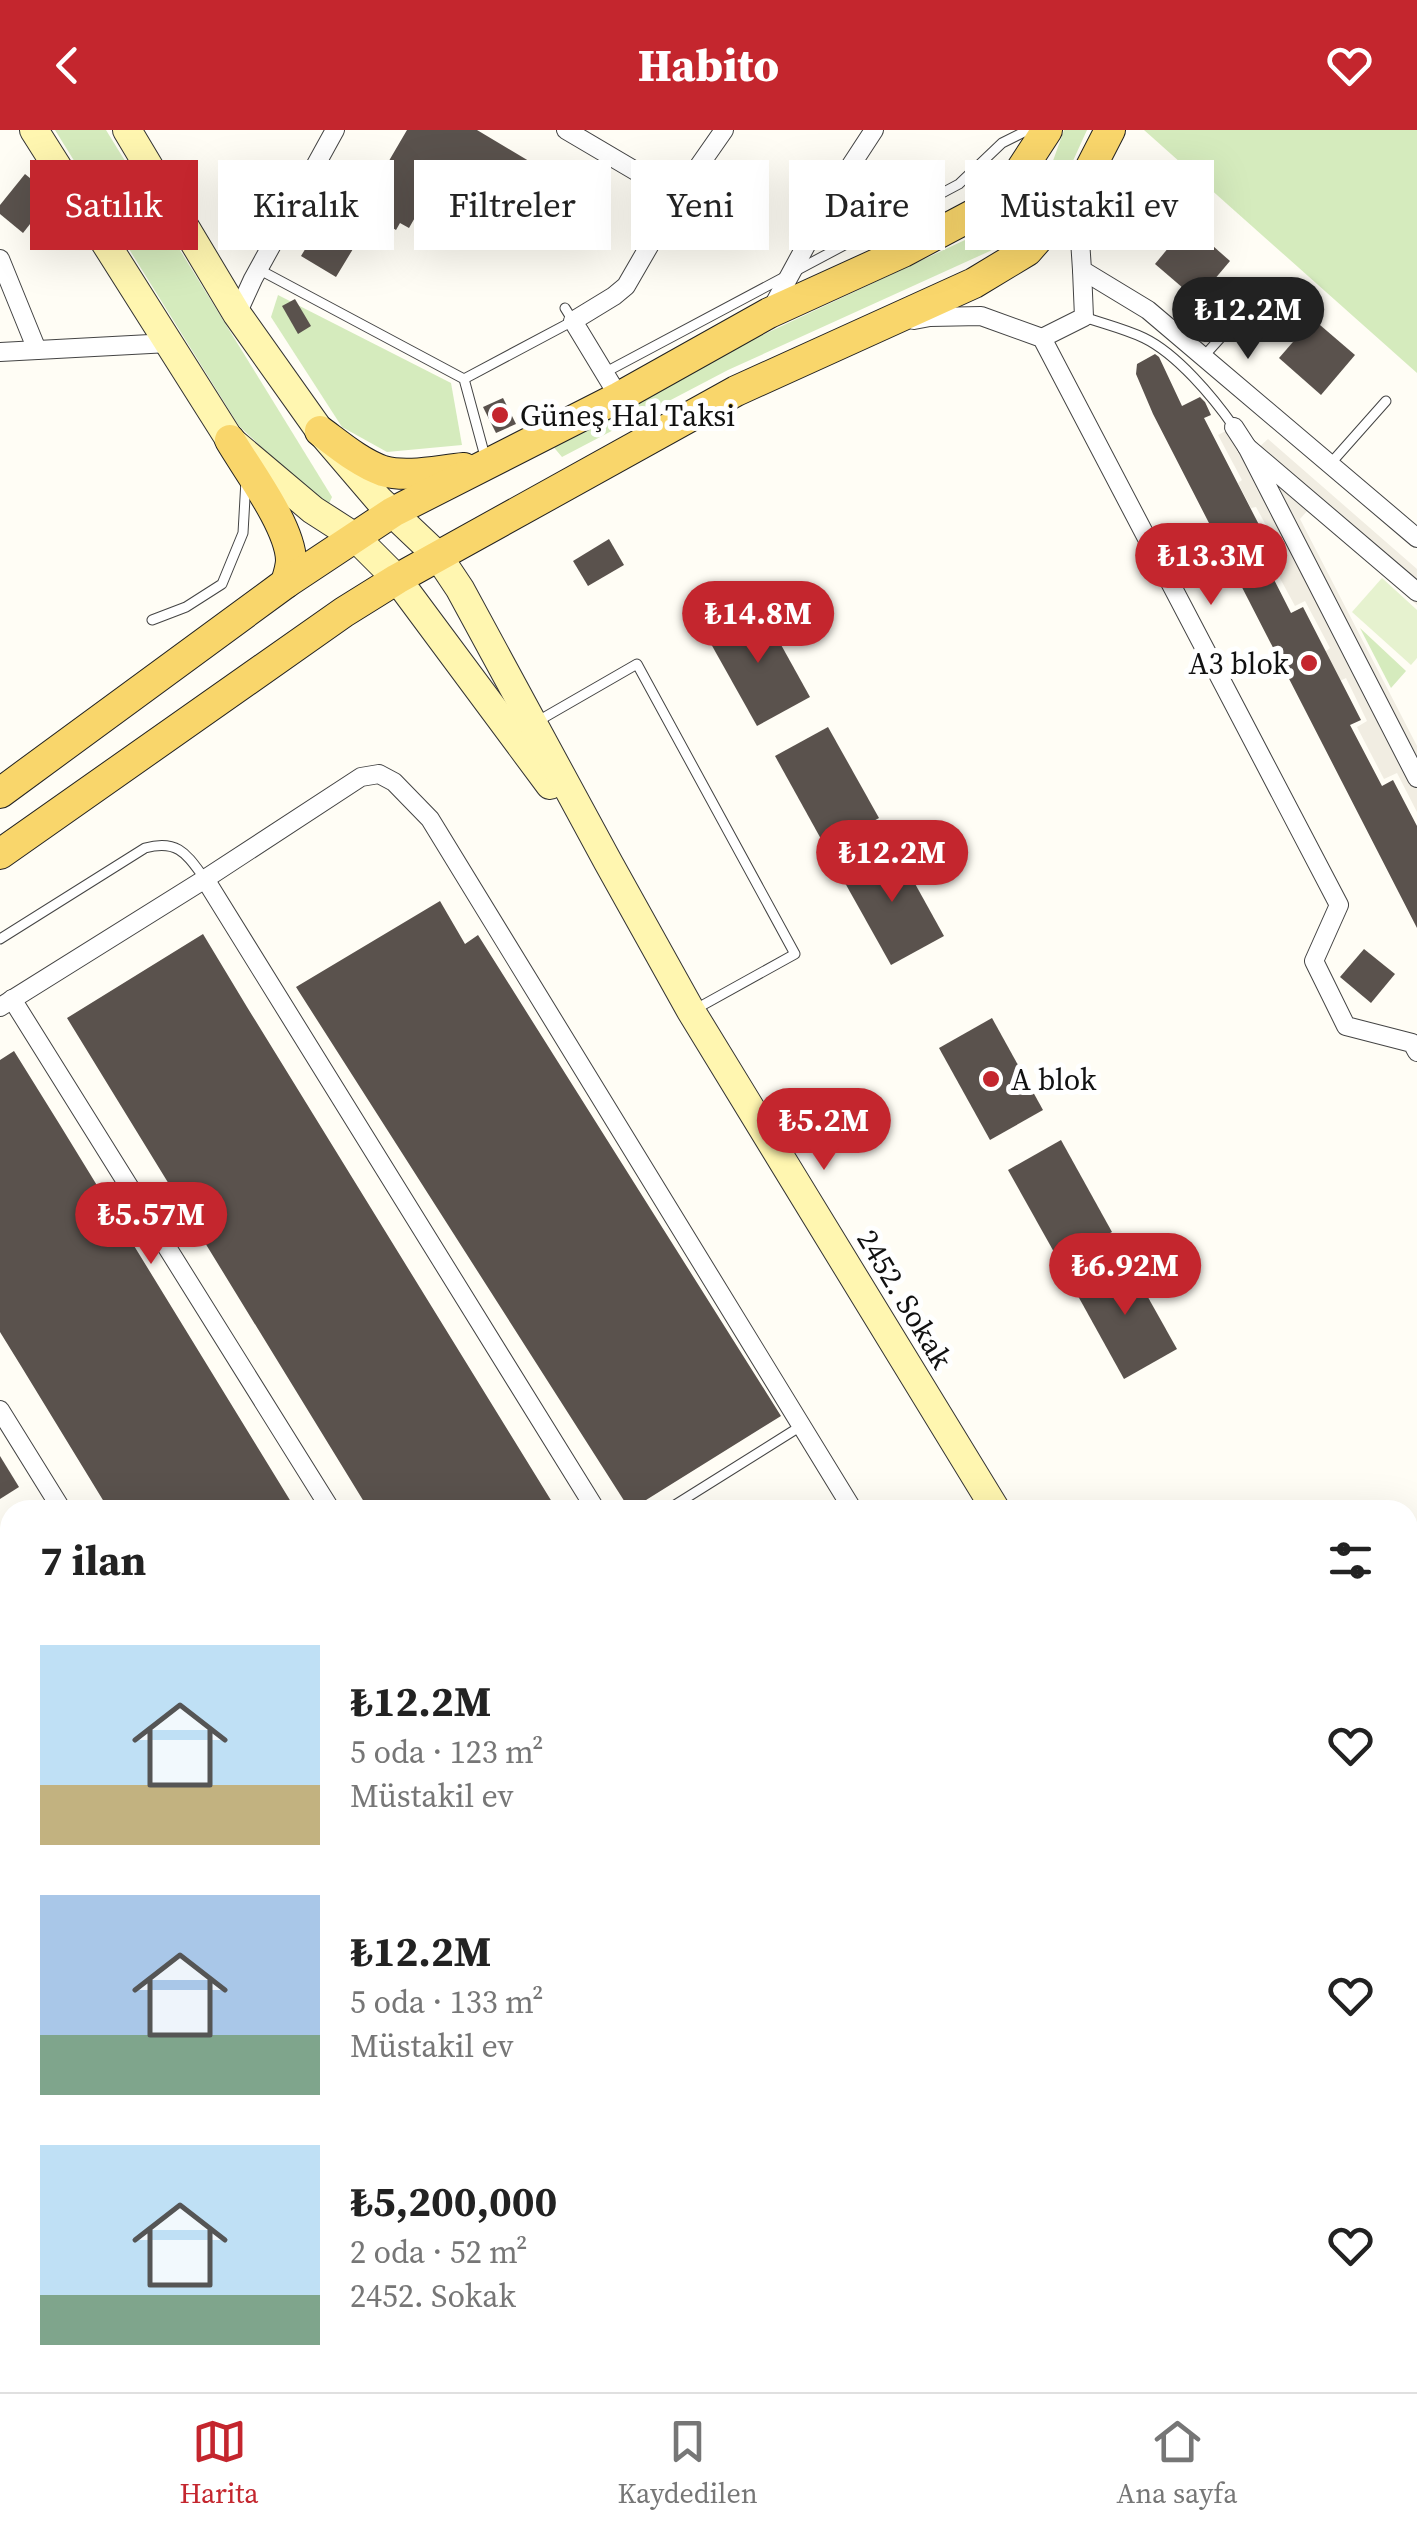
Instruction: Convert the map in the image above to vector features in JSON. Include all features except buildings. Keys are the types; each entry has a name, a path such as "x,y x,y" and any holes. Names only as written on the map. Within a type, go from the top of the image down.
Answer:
{"main road":[{"name":"2452. Sokak","path":"34,130 230,440 312,510 355,537 397,579 608,862"},
{"name":"2452. Sokak","path":"126,130 237,314 320,432 354,474 438,556 460,588 691,1011 990,1500"},
{"path":"0,793 286,584 392,512 487,465 612,385 903,252 982,210 1019,173 1047,130"},
{"path":"1095,160 1110,130"},
{"path":"0,854 344,612 397,579 736,391 974,282 1028,250"},
{"path":"320,432 382,470 405,474 487,465"},
{"path":"230,440 283,532 291,558 286,584"}],"street":[{"path":"237,314 335,130"},
{"path":"703,160 724,130"},
{"path":"769,313 842,179 874,130"},
{"path":"574,132 631,167"},
{"path":"612,385 569,314 614,296 626,286 647,250"},
{"path":"1042,338 1084,317 1081,250"},
{"path":"0,260 36,350"},
{"path":"1082,270 1148,310 1417,538"},
{"path":"864,331 930,317 981,316 1042,338 1339,905 1314,961 1346,1026 1412,1043 1417,1052"},
{"path":"0,352 169,343"},
{"path":"1234,427 1417,778"},
{"path":"1247,447 1417,592"},
{"path":"325,1500 6,1003 361,777 378,774 394,782 430,818 846,1500"},
{"path":"204,879 590,1500"},
{"path":"0,1410 56,1500"}],"lane":[{"path":"612,385 792,272 959,184 1002,142 1026,130"},
{"path":"258,269 464,379 487,465"},
{"path":"1204,356 1263,291"},
{"path":"464,379 569,314"},
{"path":"1084,317 1145,339 1162,350 1212,396 1234,427"},
{"path":"1331,463 1386,401"},
{"path":"152,620 186,607 222,584 243,533 247,468"},
{"path":"533,724 637,664 795,954 691,1011"},
{"path":"0,939 145,848 166,845 184,852 204,879"},
{"path":"683,1500 802,1426"}],"green space":[{"path":"55,130 106,130 124,160 74,160"},
{"path":"1064,130 1087,130 1073,160 1053,160"},
{"path":"1144,130 1417,130 1417,373 1214,192 1214,160 1178,160"},
{"path":"965,240 965,250 991,250 728,370 562,457 551,444 724,353"},
{"path":"130,250 180,250 332,497 327,508 239,426"},
{"path":"278,295 451,383 462,445 387,452 342,427 271,317"},
{"path":"1382,578 1417,610 1417,658 1411,665 1352,612"},
{"path":"1360,628 1406,671 1391,688"}],"shaded area":[{"path":"1241,423 1258,448 1268,439 1417,569 1417,605 1308,510 1300,519 1417,746 1417,812 1397,773 1384,779 1357,727 1367,721 1346,678 1340,681 1325,652 1330,648 1305,601 1295,606 1269,558 1280,551 1256,507 1251,508 1238,483 1242,480 1218,435"}],"place":[{"name":"Güneş Hal Taksi","path":"500,415"},
{"name":"A3 blok","path":"1309,663"},
{"name":"A blok","path":"991,1079"}]}
